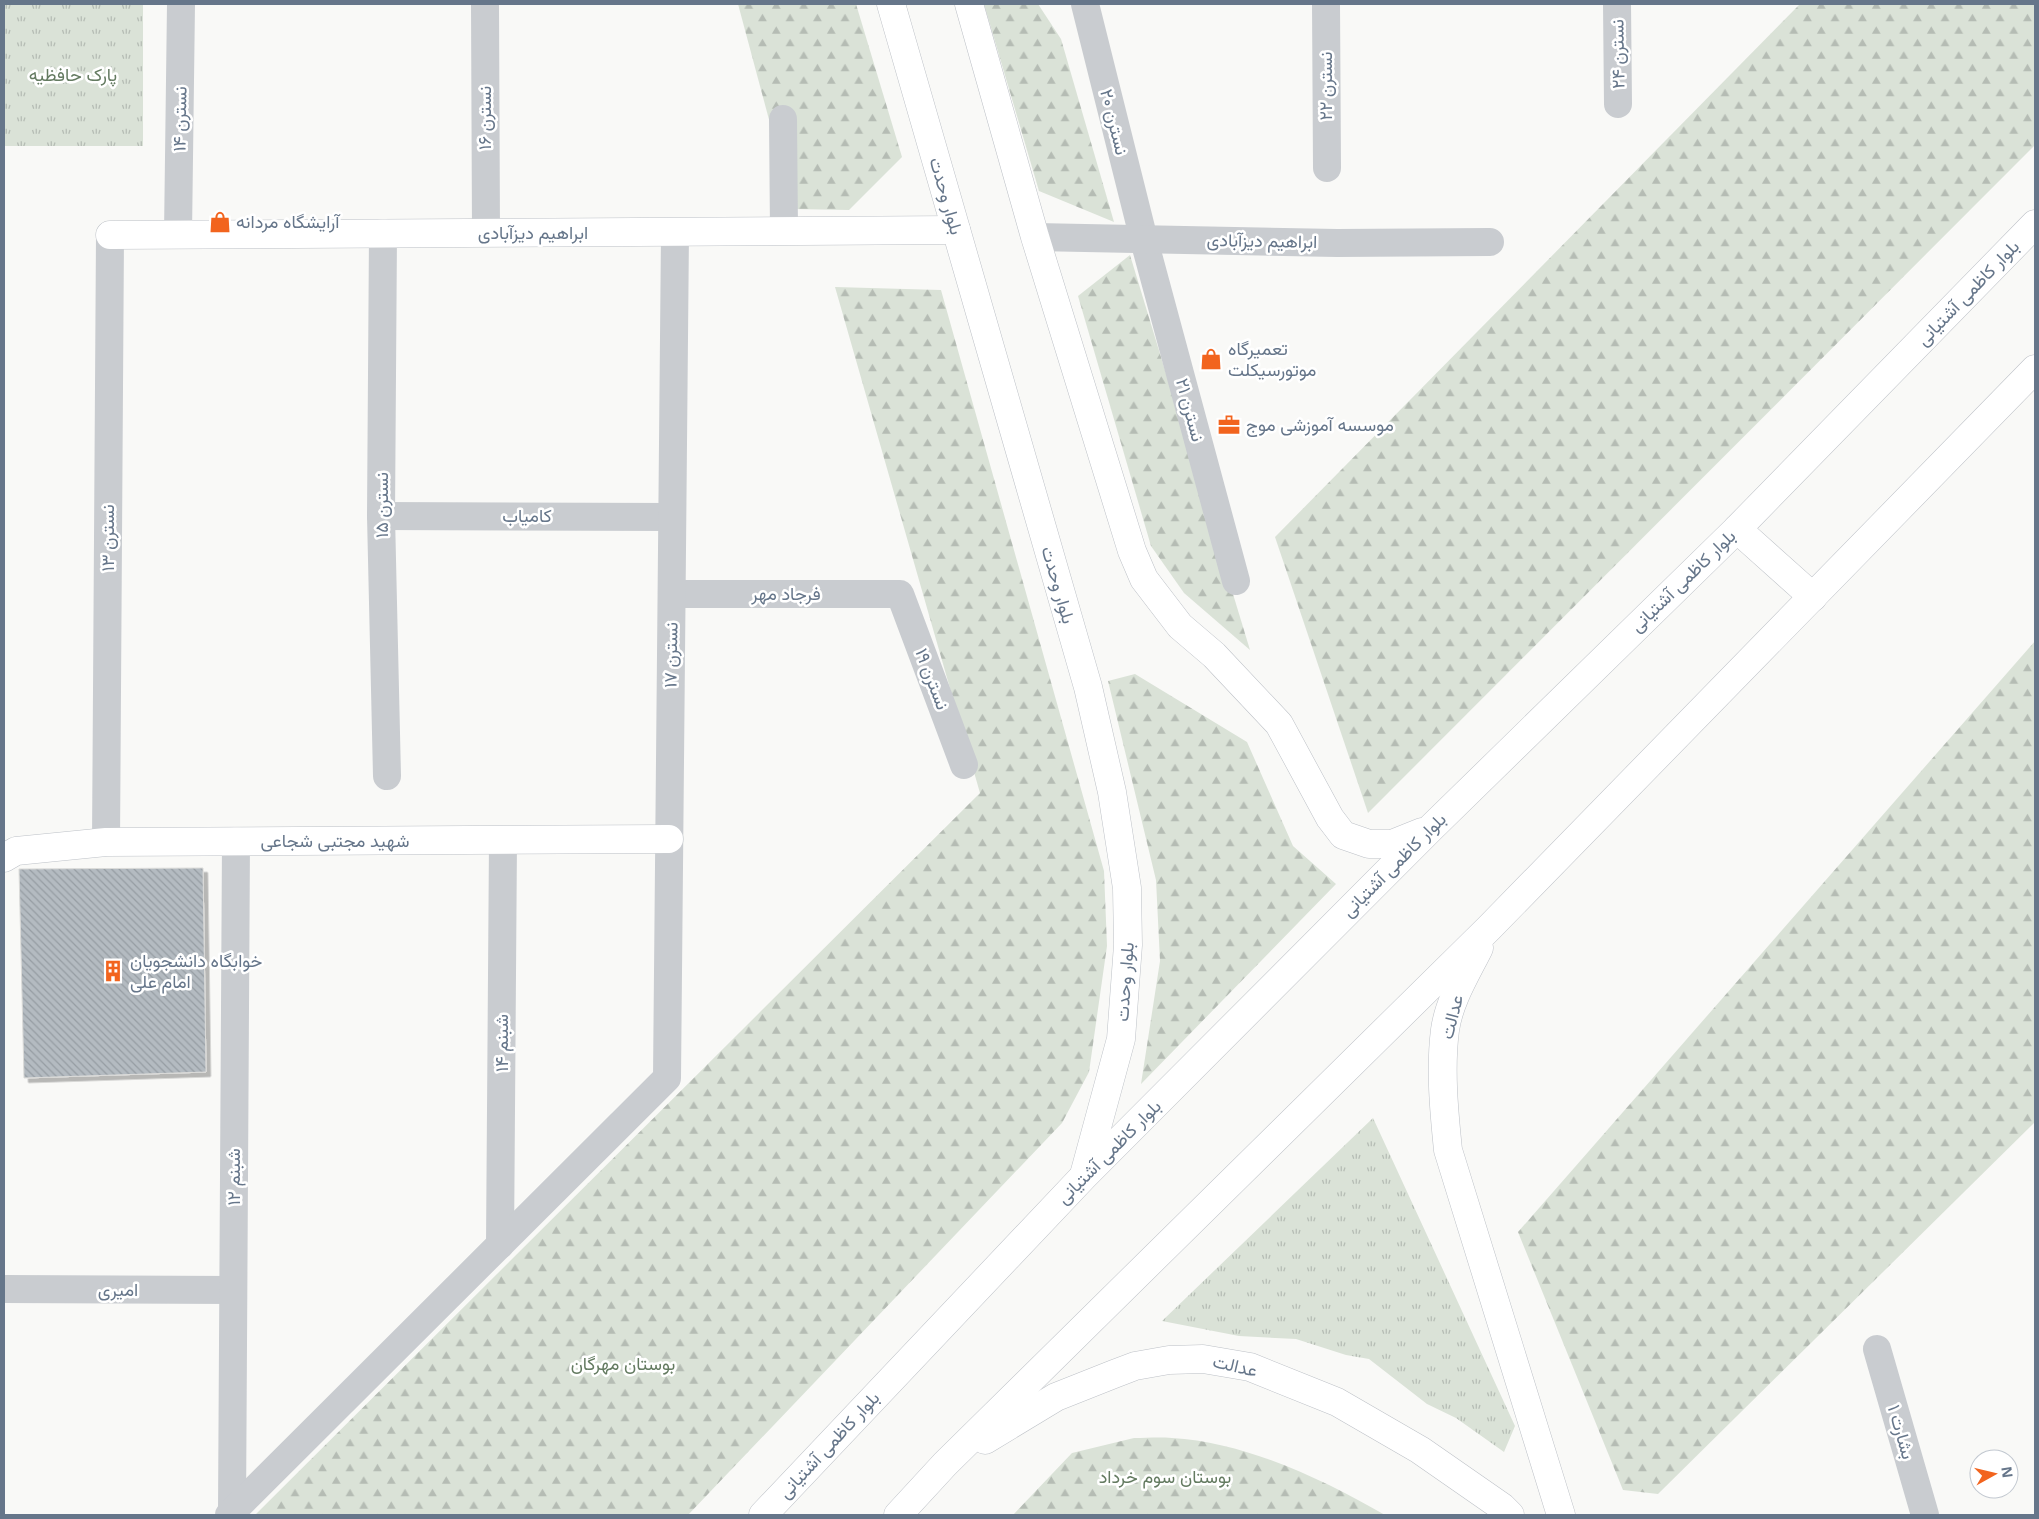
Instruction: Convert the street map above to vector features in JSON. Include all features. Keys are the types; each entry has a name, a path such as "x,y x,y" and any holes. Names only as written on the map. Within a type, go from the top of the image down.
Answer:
{"street":[{"name":"نسترن ۱۴","path":"178,234 181,4"},
{"name":"نسترن ۱۶","path":"485,4 486,233"},
{"name":"بلوار وحدت","path":"890,4 1088,687 1112,792 1127,888 1128,945 1121,1039 1084,1176"},
{"path":"969,4 1035,238 1132,551 1144,579 1180,626 1214,655 1279,724 1330,818 1343,836 1369,844 1392,844 1430,829"},
{"name":"نسترن ۲۰","path":"1085,4 1144,240"},
{"name":"نسترن ۲۲","path":"1326,4 1327,168"},
{"name":"نسترن ۲۴","path":"1617,4 1618,104"},
{"path":"783,119 784,231"},
{"name":"بلوار کاظمی آشتیانی","path":"763,1515 1084,1176 1430,829 1737,529 2035,224"},
{"name":"ابراهیم دیزآبادی","path":"110,235 956,230"},
{"name":"نسترن ۱۷","path":"500,1245 668,1078 674,232"},
{"name":"نسترن ۱۵","path":"383,233 382,516 386,776"},
{"name":"نسترن ۱۳","path":"106,842 110,235"},
{"name":"ابراهیم دیزآبادی","path":"1035,238 1490,242"},
{"name":"نسترن ۲۱","path":"1144,240 1236,581"},
{"path":"898,1515 945,1464 1489,928 2035,369"},
{"name":"کامیاب","path":"382,516 672,517"},
{"path":"1737,529 1813,597"},
{"name":"فرجاد مهر","path":"672,594 900,594"},
{"name":"نسترن ۱۹","path":"900,594 964,765"},
{"name":"شهید مجتبی شجاعی","path":"4,858 16,850 106,842 669,839"},
{"name":"شبنم ۱۴","path":"500,1245 503,840"},
{"name":"شبنم ۱۲","path":"230,1514 236,841"},
{"name":"عدالت","path":"1489,928 1457,992 1445,1029 1444,1109 1448,1150 1561,1515"},
{"path":"230,1514 500,1245"},
{"name":"امیری","path":"4,1289 233,1290"},
{"name":"بشارت ۱","path":"1877,1349 1925,1515"},
{"name":"عدالت","path":"945,1464 1056,1397 1135,1366 1169,1360 1203,1359 1250,1367 1337,1402 1420,1450 1502,1507 1510,1515"}],"green space":[{"name":"پارک حافظیه","path":"4,4 143,4 143,146 4,146"},
{"path":"738,4 856,4 902,157 849,210 793,209"},
{"path":"984,4 1038,4 1061,39 1114,222 1039,191"},
{"path":"1800,4 2035,4 2035,145 1368,813 1275,537"},
{"path":"1130,255 1250,650 1184,593 1151,546 1078,296"},
{"name":"بوستان مهرگان","path":"835,287 941,290 1104,871 1107,946 1089,1072 1062,1123 688,1515 255,1515 980,793"},
{"path":"2035,641 2035,1122 1658,1494 1623,1490 1518,1232"},
{"path":"1135,674 1247,742 1293,846 1336,884 1141,1084 1160,961 1156,880 1108,681"},
{"path":"1373,1118 1515,1426 1504,1452 1456,1418 1427,1404 1369,1359 1346,1355 1296,1339 1239,1336 1162,1321"},
{"name":"بوستان سوم خرداد","path":"1134,1438 1200,1441 1255,1455 1282,1464 1335,1488 1385,1515 1013,1515 1072,1453"}],"building":[{"name":"خوابگاه دانشجویان امام علی","path":"203,868 206,1072 24,1078 19,869"}],"place":[{"name":"آرایشگاه مردانه","path":"220,222"},
{"name":"تعمیرگاه موتورسیکلت","path":"1211,359"},
{"name":"موسسه آموزشی موج","path":"1229,425"},
{"name":"خوابگاه دانشجویان امام علی","path":"113,971"}]}
